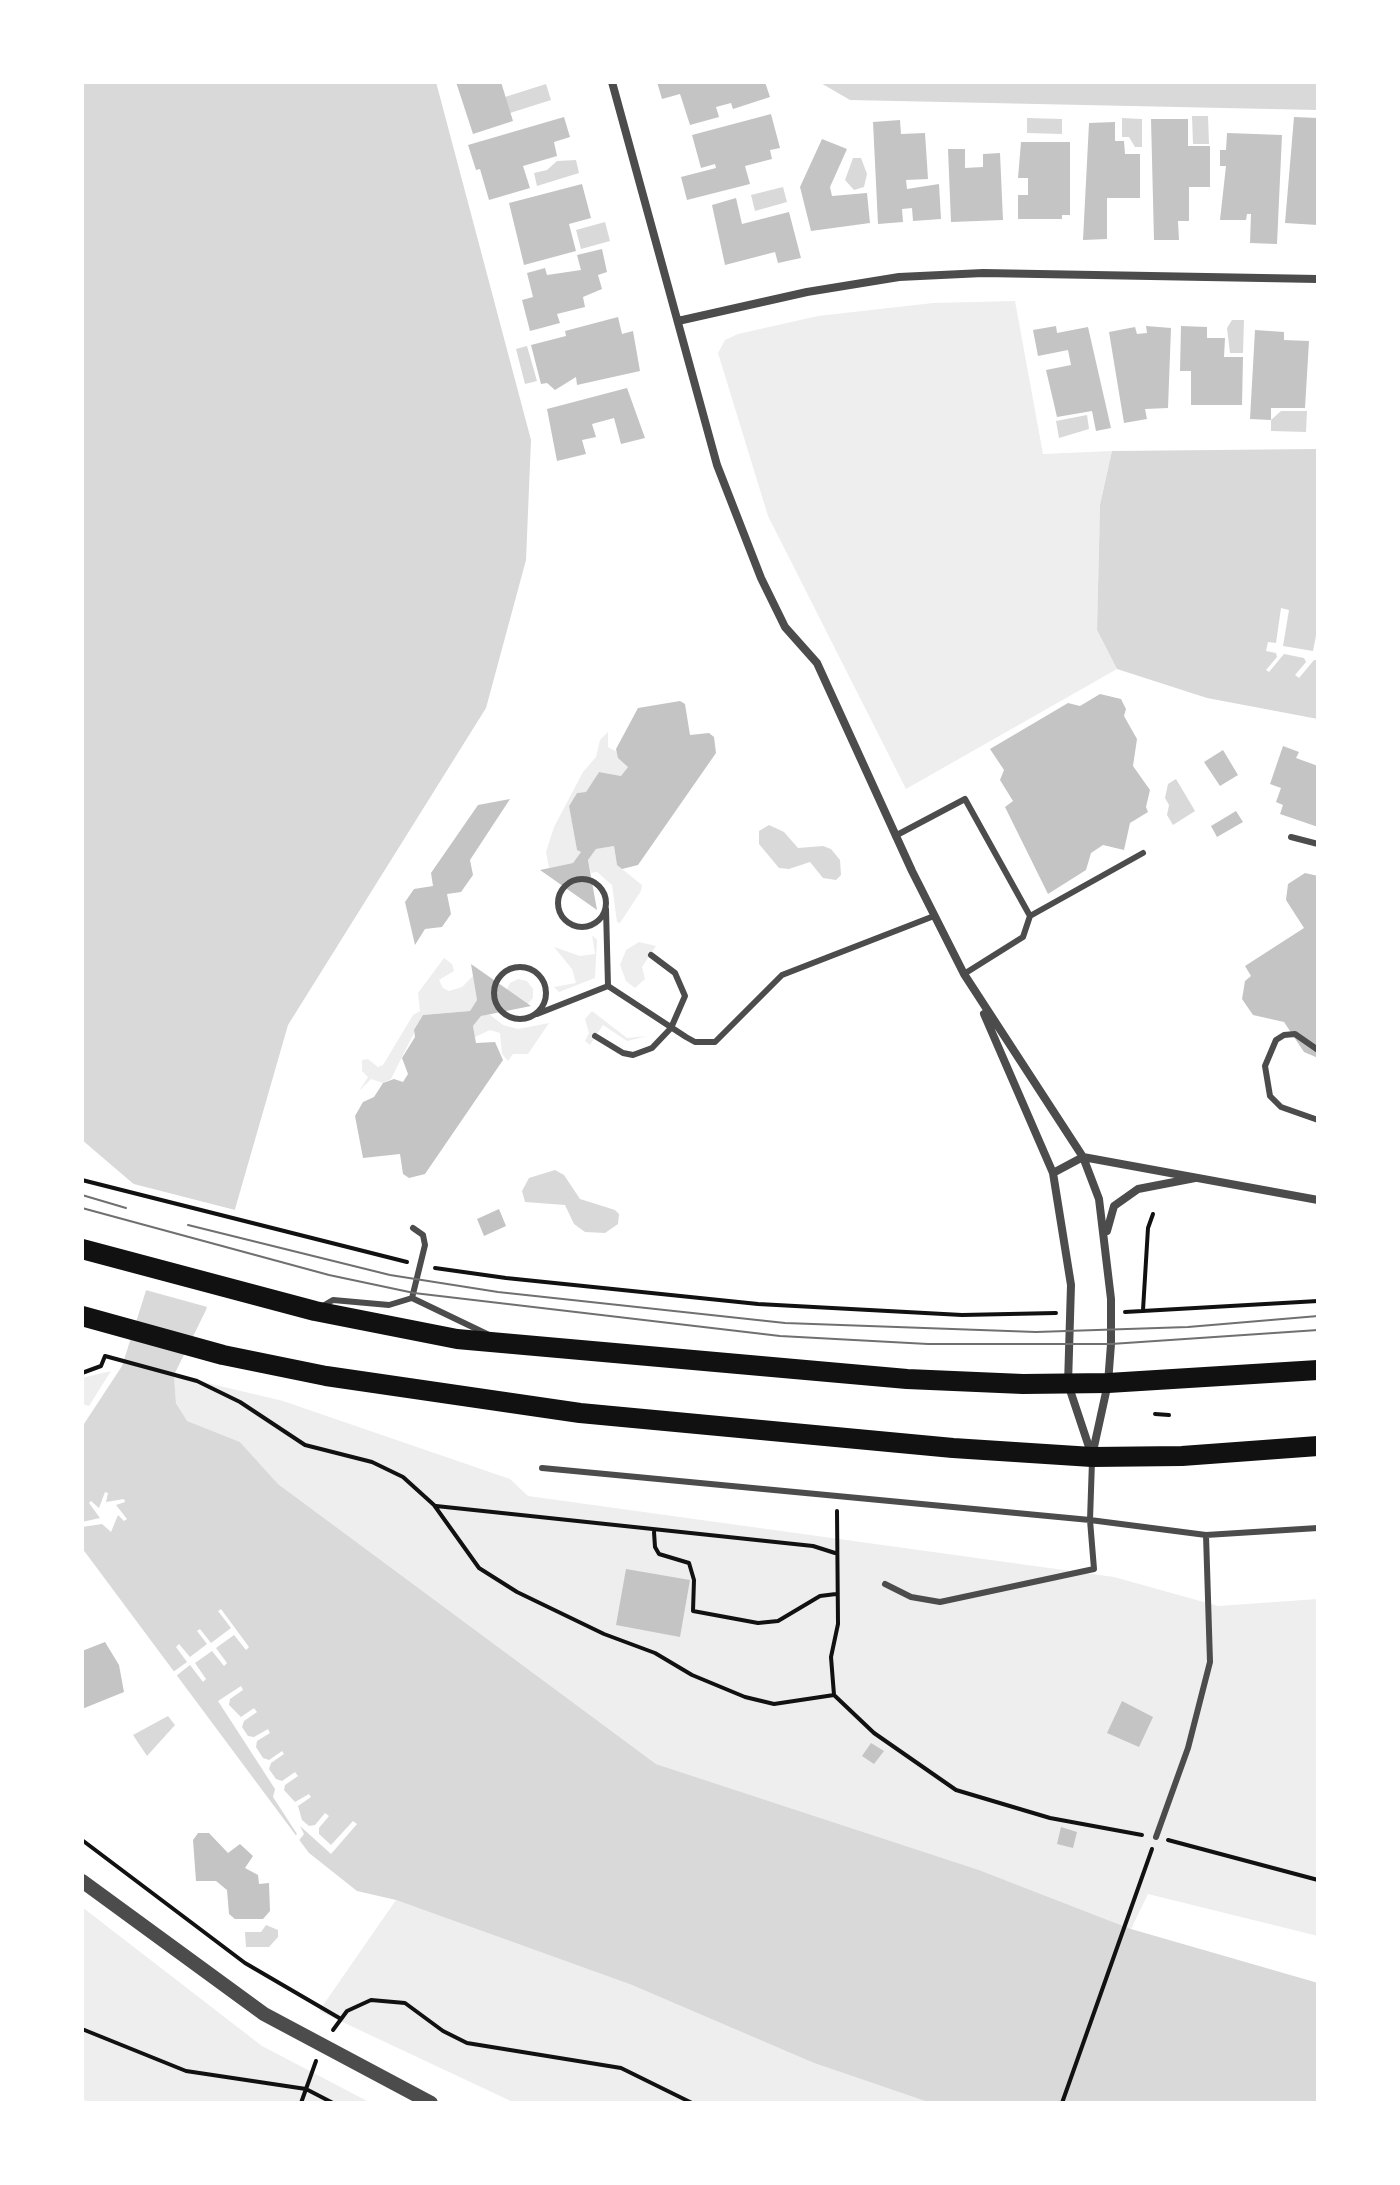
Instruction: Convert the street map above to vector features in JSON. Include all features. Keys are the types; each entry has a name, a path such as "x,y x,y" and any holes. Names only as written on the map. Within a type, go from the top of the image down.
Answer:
{"highway":[{"path":"82,1249 315,1311 457,1339 497,1340 907,1379 1068,1384 1318,1370"},
{"path":"82,1316 223,1355 411,1390 580,1413 953,1448 1092,1457 1182,1456 1318,1446"}],"street":[{"path":"612,82 717,465 761,578 785,627 817,663 895,836 964,974 1083,1157 1099,1199 1106,1238 1112,1313 1108,1383 1092,1457"},
{"path":"678,321 807,292 899,277 998,273 1318,279"},
{"path":"976,993 1053,1173 1071,1285 1068,1384 1092,1457"},
{"path":"1053,1173 1083,1157 1318,1200"},
{"path":"1106,1238 1114,1206 1138,1189 1200,1177"},
{"path":"82,1881 202,1972 320,2047 431,2103"}],"lane":[{"path":"895,836 965,799 1030,916"},
{"path":"1291,837 1318,844"},
{"path":"964,974 1023,937 1030,916 1143,853"},
{"path":"606,903 601,918 587,927 565,921 557,906 566,885 581,879 595,883 606,903 608,986"},
{"path":"608,986 695,1042 715,1042 782,975 934,916"},
{"path":"595,1036 623,1053 633,1055 652,1048 671,1028 685,996 675,973 651,955"},
{"path":"530,1017 542,1006 543,983 532,971 508,970 496,983 495,1000 498,1008 512,1018 530,1017 608,986"},
{"path":"1318,1050 1295,1034 1284,1035 1276,1040 1265,1066 1270,1096 1281,1107 1318,1120"},
{"path":"412,1298 425,1239 413,1228"},
{"path":"315,1311 333,1300 389,1305 412,1298 497,1340"},
{"path":"885,1584 911,1597 940,1602 1094,1569 1090,1520 1092,1457"},
{"path":"542,1468 838,1499 1090,1520 1206,1535 1318,1528"},
{"path":"1156,1837 1188,1748 1210,1662 1206,1535"}],"path":[{"path":"82,1180 243,1223 420,1265 506,1278 758,1304 962,1315 1072,1313"},
{"path":"1143,1311 1148,1228 1153,1214"},
{"path":"1112,1313 1318,1301"},
{"path":"82,1373 101,1366 105,1356 197,1381 240,1402 305,1445 372,1462 403,1477 434,1505 479,1568 517,1592 745,1697 774,1704 834,1695"},
{"path":"1155,1414 1169,1415"},
{"path":"838,1499 835,1553 838,1624 831,1657 834,1695 874,1733 956,1790 1050,1818 1156,1837 1318,1880"},
{"path":"434,1505 654,1532 813,1546 835,1553"},
{"path":"654,1532 659,1554 689,1563 694,1580 693,1611 778,1621 820,1596 836,1594"},
{"path":"1062,2103 1156,1837"},
{"path":"82,1840 245,1963 341,2019"},
{"path":"301,2103 320,2047 347,2011 371,2000 405,2003 443,2031 467,2043 621,2068 692,2103"},
{"path":"82,2029 186,2071 306,2089 333,2103"}],"shaded area":[{"path":"82,82 436,82 531,440 526,560 486,708 288,1025 206,1310 174,1375 176,1403 187,1421 240,1442 278,1484 656,1764 979,1870 1131,1929 1318,1983 1318,2103 931,2103 814,2063 632,1985 396,1900 357,1891 309,1853 82,1548 82,1427 122,1366 170,1215 82,1140"},
{"path":"819,82 1318,82 1318,110 850,100"},
{"path":"546,84 551,100 510,113 505,97"},
{"path":"1192,116 1208,116 1209,144 1193,144"},
{"path":"1027,118 1062,119 1062,134 1027,133"},
{"path":"1122,118 1142,119 1142,147 1135,147 1129,137 1122,137"},
{"path":"853,158 861,158 867,174 864,187 854,190 845,180"},
{"path":"576,160 579,173 537,186 534,173 547,170 557,161"},
{"path":"783,187 787,202 755,211 751,195"},
{"path":"605,222 610,241 581,249 576,230"},
{"path":"1015,301 1043,454 1112,451 1100,505 1097,630 1117,669 906,789 768,516 718,353 725,340 738,334 818,316 933,303"},
{"path":"1232,320 1244,320 1243,353 1230,353 1227,328"},
{"path":"527,346 537,381 525,384 516,349"},
{"path":"1281,411 1307,411 1306,432 1271,431 1271,420"},
{"path":"1087,415 1089,429 1059,438 1056,421"},
{"path":"1318,449 1318,719 1207,698 1117,669 1097,630 1100,505 1112,451"},
{"path":"608,732 608,747 617,752 628,767 621,776 599,772 586,792 577,793 569,805 577,850 581,852 573,863 549,868 546,852 554,827 583,772 596,757 600,740"},
{"path":"1176,779 1195,811 1173,825 1167,815 1169,805 1165,798 1168,784"},
{"path":"769,825 784,832 798,848 823,846 831,849 840,860 841,875 836,880 823,878 810,862 789,869 779,868 759,844 759,831"},
{"path":"614,846 617,865 642,885 620,923 617,922 612,885 597,872 591,873 588,860 596,849"},
{"path":"592,935 597,940 595,978 559,992 554,987 576,983 572,969 554,947 580,956 595,954"},
{"path":"639,942 656,946 642,967 645,979 635,988 626,981 620,965 626,950"},
{"path":"444,958 452,964 454,971 439,980 443,988 449,991 462,987 473,976 477,1000 470,1011 423,1015 391,1079 383,1083 371,1079 359,1091 368,1077 362,1071 362,1060 368,1059 378,1067 383,1065 413,1015 420,1011 418,993"},
{"path":"518,979 527,981 533,989 533,998 527,1005 506,991 510,983"},
{"path":"592,1011 627,1038 648,1036 627,1041 603,1025 590,1045 585,1041 589,1033 585,1019"},
{"path":"489,1014 503,1025 518,1029 549,1023 528,1054 513,1054 508,1061 502,1054 500,1033 490,1030 475,1037 473,1026 481,1016"},
{"path":"555,1170 564,1175 580,1199 615,1210 619,1214 618,1224 605,1233 585,1232 574,1224 565,1205 525,1202 522,1191 529,1178"},
{"path":"111,1371 89,1406 82,1404 82,1378"},
{"path":"174,1375 283,1401 510,1479 528,1496 1114,1577 1218,1606 1318,1599 1318,1936 1148,1894 1131,1929 979,1870 656,1764 278,1484 240,1442 186,1421 176,1402"},
{"path":"168,1716 175,1725 147,1756 133,1735"},
{"path":"396,1900 632,1985 814,2063 931,2103 515,2103 319,2011"},
{"path":"82,1907 262,2046 371,2103 89,2103 82,2099"},
{"path":"266,1925 278,1930 278,1937 269,1947 246,1947 245,1932 261,1932"}],"pier":[{"path":"1281,608 1289,610 1283,646 1313,651 1318,625 1318,660 1314,660 1299,678 1295,675 1306,662 1304,658 1284,654 1269,672 1266,670 1277,657 1276,653 1266,651 1268,642 1276,643"},
{"path":"82,1140 130,1183 239,1211 211,1308 142,1289 165,1216 82,1146"},
{"path":"105,1492 108,1493 106,1502 124,1499 125,1502 116,1505 127,1519 124,1521 118,1515 111,1532 102,1524 82,1527 82,1522 100,1518 89,1503 91,1501 99,1508"},
{"path":"221,1609 249,1647 246,1650 234,1635 216,1648 227,1663 224,1666 212,1651 195,1663 206,1679 203,1682 190,1665 176,1676 173,1672 187,1662 176,1647 179,1644 190,1657 207,1644 197,1631 200,1629 211,1643 231,1628 218,1611"},
{"path":"241,1686 243,1690 230,1699 229,1705 241,1717 254,1708 257,1712 244,1721 242,1727 248,1736 254,1737 268,1729 270,1733 257,1741 256,1747 263,1758 269,1760 282,1751 284,1754 271,1763 269,1769 276,1779 282,1781 295,1772 298,1776 285,1785 284,1790 295,1802 309,1794 311,1797 298,1806 302,1820 309,1826 315,1825 325,1813 329,1816 319,1828 319,1834 331,1845 353,1821 357,1824 331,1854 300,1826 304,1834 297,1843 293,1838 297,1834 273,1797 275,1789 218,1701"}],"building":[{"path":"456,82 501,82 513,121 473,134"},
{"path":"657,82 765,82 770,97 733,109 731,103 716,107 719,117 690,125 680,94 662,99"},
{"path":"771,114 780,148 770,150 772,159 745,166 750,184 687,200 681,177 716,168 715,164 701,168 692,135"},
{"path":"564,117 570,137 554,142 557,156 523,166 530,188 489,200 480,169 476,170 468,145"},
{"path":"1294,117 1318,118 1318,225 1285,223"},
{"path":"1151,119 1188,119 1188,146 1210,146 1210,187 1189,187 1189,221 1178,221 1179,240 1154,240"},
{"path":"900,120 901,134 925,133 928,179 906,180 907,189 939,184 941,219 913,221 912,208 902,209 903,222 878,224 873,122"},
{"path":"1115,122 1115,141 1124,141 1125,154 1140,154 1140,198 1107,198 1107,239 1083,240 1089,123"},
{"path":"1227,133 1282,135 1277,244 1250,243 1251,214 1247,214 1246,220 1220,220 1226,166 1220,166 1220,150 1226,150"},
{"path":"822,139 847,149 830,187 832,196 867,193 870,223 811,231 800,187"},
{"path":"1021,142 1070,142 1070,215 1062,215 1062,219 1018,219 1018,195 1028,195 1028,178 1018,178"},
{"path":"948,149 965,149 965,168 983,167 983,154 1000,153 1003,220 951,222"},
{"path":"582,184 591,218 569,224 576,251 524,265 509,203"},
{"path":"736,198 742,224 789,212 801,258 778,263 775,252 725,265 712,205"},
{"path":"602,249 607,272 598,275 602,289 583,297 585,307 557,314 560,323 530,331 522,300 533,297 527,273 545,268 547,275 581,270 577,255"},
{"path":"618,317 622,334 633,331 640,371 577,385 576,377 555,390 547,383 541,384 531,345 566,336 565,331"},
{"path":"1056,326 1057,333 1088,327 1111,428 1096,431 1092,411 1057,417 1046,370 1071,365 1068,350 1038,356 1033,330"},
{"path":"1146,326 1171,328 1168,408 1145,409 1147,419 1124,423 1109,332 1135,327 1137,334 1147,333"},
{"path":"1181,326 1207,327 1207,338 1225,338 1224,357 1243,357 1242,405 1191,405 1191,371 1180,371"},
{"path":"1255,330 1284,332 1284,340 1309,341 1305,408 1271,408 1271,420 1250,419"},
{"path":"627,388 645,438 621,444 614,418 592,424 596,437 582,440 586,454 557,461 547,409"},
{"path":"1100,694 1121,699 1126,709 1124,716 1137,739 1133,766 1150,790 1146,807 1148,812 1130,823 1124,850 1103,845 1091,853 1086,870 1048,894 1005,807 1013,801 1000,780 1004,770 990,749 1068,703 1080,706"},
{"path":"680,701 685,704 690,735 709,733 714,737 716,753 638,865 622,869 617,865 614,846 596,849 588,860 597,910 540,870 573,863 581,852 577,850 569,806 577,793 586,792 599,772 621,776 628,767 618,758 616,749 638,708"},
{"path":"1283,746 1299,752 1296,758 1318,766 1318,827 1280,814 1283,805 1276,802 1281,788 1270,784"},
{"path":"1223,750 1238,775 1220,786 1204,762"},
{"path":"510,799 470,860 473,875 461,892 447,894 451,914 442,927 425,929 415,945 405,902 414,889 433,886 431,873 478,805"},
{"path":"1236,811 1243,822 1217,837 1211,826"},
{"path":"1305,873 1318,876 1318,1058 1304,1052 1284,1022 1253,1015 1242,999 1245,981 1251,976 1245,966 1304,928 1286,900 1288,884"},
{"path":"471,964 531,1006 481,1016 473,1026 476,1043 495,1042 503,1060 425,1174 409,1178 403,1174 400,1154 363,1158 355,1116 363,1102 374,1097 383,1083 394,1079 403,1082 408,1074 402,1058 415,1037 414,1030 423,1015 470,1011 477,1000"},
{"path":"499,1209 506,1226 484,1236 477,1219"},
{"path":"626,1569 690,1580 680,1637 616,1625"},
{"path":"105,1642 119,1665 124,1692 82,1709 82,1651"},
{"path":"1122,1701 1153,1717 1139,1747 1107,1733"},
{"path":"871,1743 884,1751 874,1764 862,1756"},
{"path":"1061,1827 1077,1832 1073,1848 1057,1844"},
{"path":"198,1833 209,1833 228,1853 240,1844 253,1856 245,1868 258,1875 259,1884 269,1883 270,1911 263,1919 235,1919 229,1914 227,1890 216,1881 196,1881 193,1840"}],"tram line":[{"path":"82,1195 126,1208"},
{"path":"82,1208 329,1275 414,1293 780,1336 928,1344 1111,1344 1318,1330"},
{"path":"188,1225 390,1275 498,1292 785,1323 1036,1332 1188,1327 1318,1316"}]}
